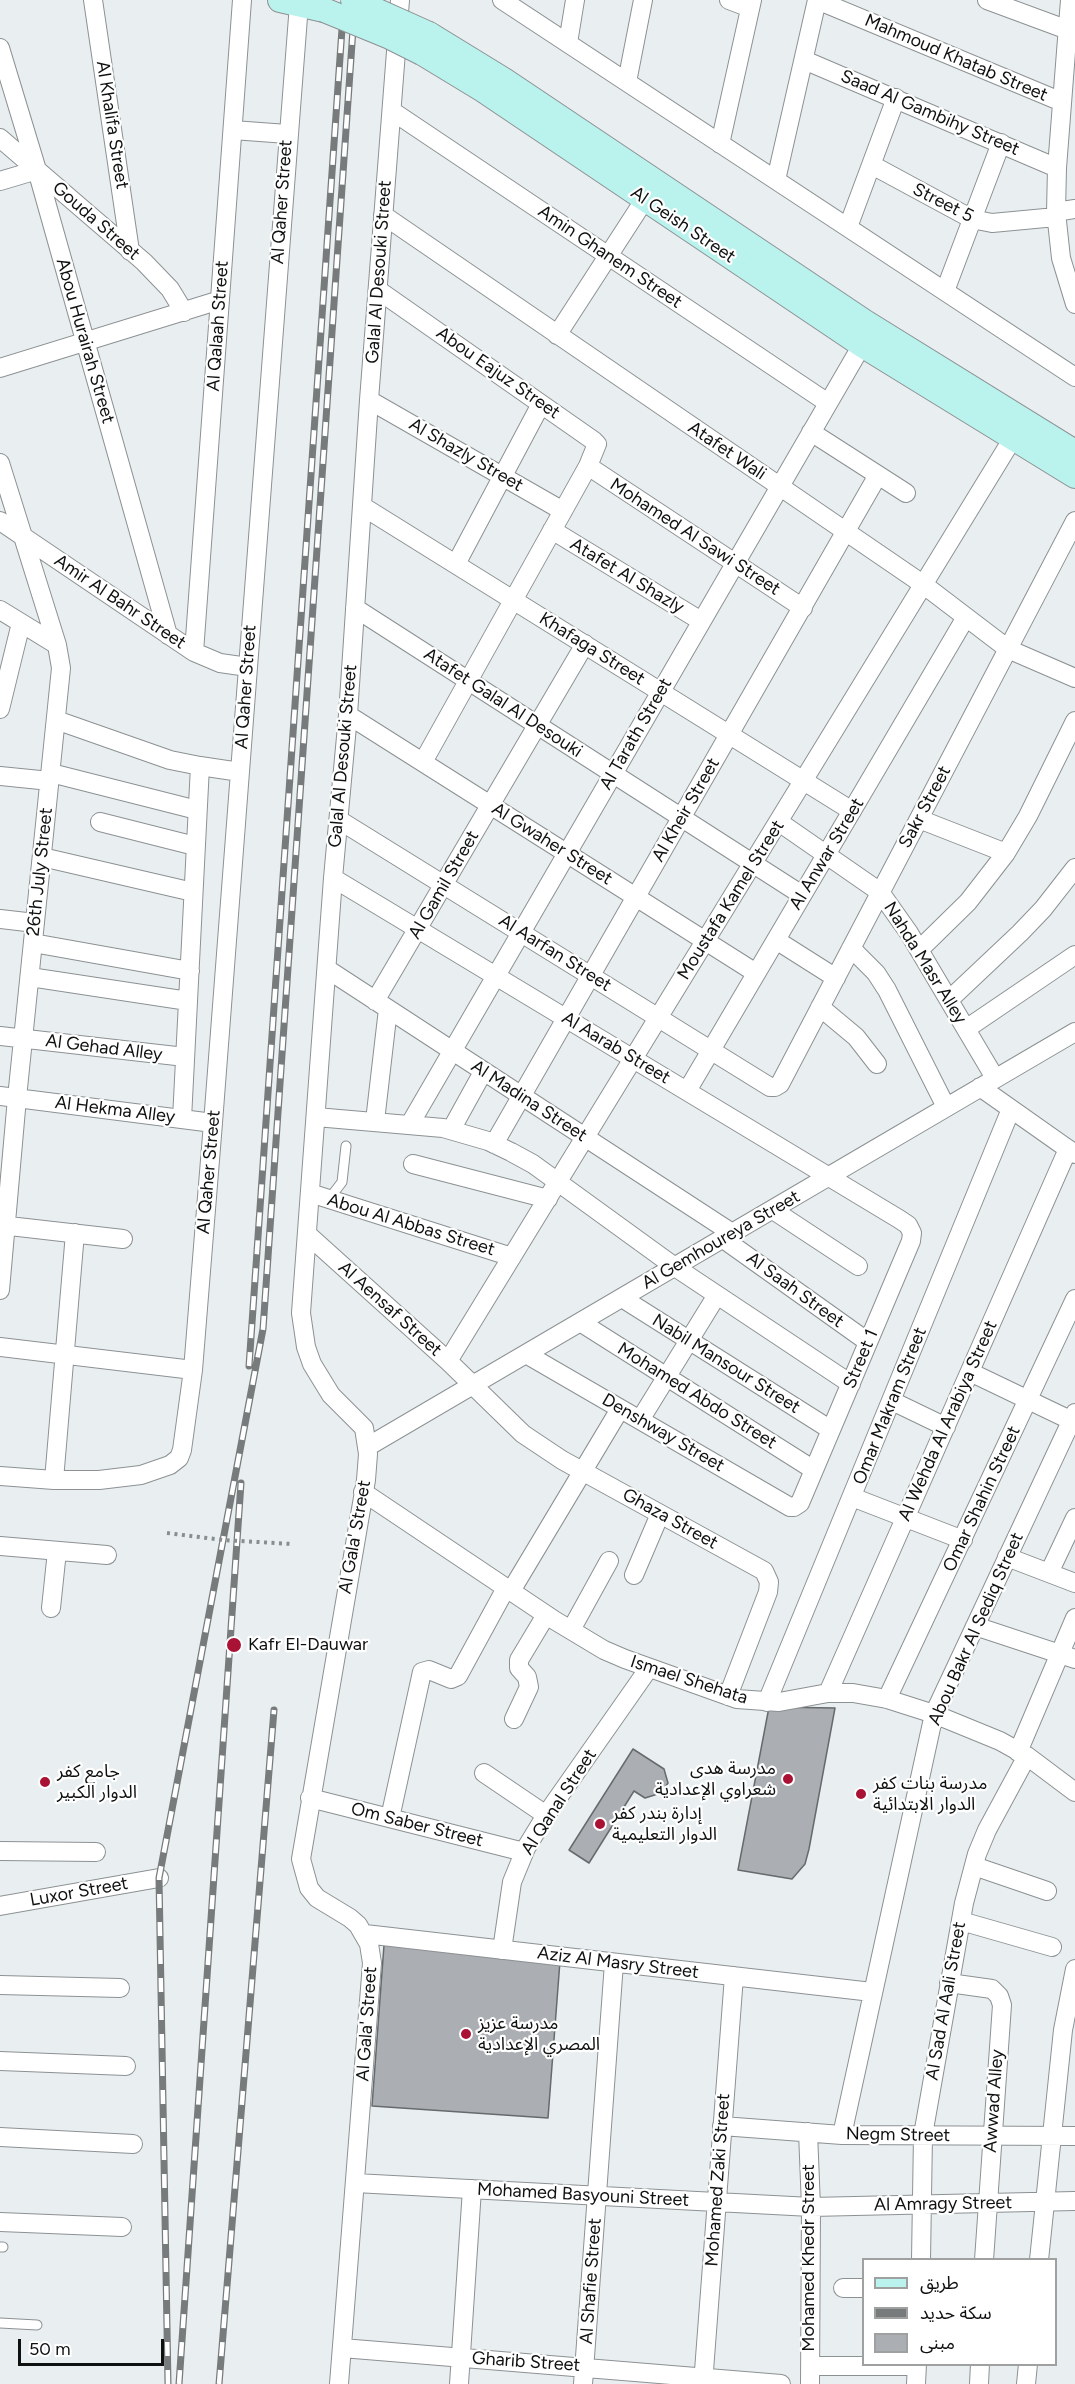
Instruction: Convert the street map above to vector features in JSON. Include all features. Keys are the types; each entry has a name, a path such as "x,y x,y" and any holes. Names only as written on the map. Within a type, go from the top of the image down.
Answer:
{"main road":[{"name":"Al Geish Street","path":"353,0 425,44 504,80 865,322 1070,455"},
{"name":"Al Geish Street","path":"289,2 324,10 380,32 425,44 456,72 862,345 1013,438 1070,455"}],"street":[{"name":"Al Khalifa Street","path":"93,0 130,250"},
{"name":"Al Qalaah Street","path":"194,652 242,0"},
{"name":"Galal Al Desouki Street","path":"367,1447 364,1428 331,1395 321,1380 306,1347 301,1313 333,878 348,715 369,400 400,0"},
{"path":"568,43 574,0"},
{"path":"627,82 643,0"},
{"path":"720,144 751,4 729,0"},
{"path":"776,180 817,0"},
{"name":"Mahmoud Khatab Street","path":"817,0 1062,102"},
{"path":"987,0 1068,30"},
{"path":"1070,0 1062,102 1063,160 1056,214 1061,258 1075,304"},
{"path":"505,1 1075,377"},
{"name":"Al Qaher Street","path":"54,1480 99,1480 141,1475 170,1465 179,1458 182,1450 193,1370 248,667 287,134 289,2"},
{"name":"Abou Hurairah Street","path":"0,48 37,170 168,635"},
{"name":"Saad Al Gambihy Street","path":"804,60 1001,143 1063,160"},
{"path":"848,227 896,98"},
{"name":"Amin Ghanem Street","path":"392,111 828,403"},
{"path":"233,130 287,134"},
{"name":"Gouda Street","path":"0,138 130,250 170,290 184,312"},
{"path":"945,291 1001,143"},
{"name":"Street 5","path":"872,165 972,219 992,223 1075,209"},
{"path":"0,181 37,170"},
{"path":"557,335 645,199"},
{"name":"Atafet Wali","path":"383,215 924,585 1008,649 1075,678"},
{"name":"Abou Eajuz Street","path":"378,290 596,442 597,447 588,466"},
{"path":"0,368 220,300"},
{"name":"Al Tarath Street","path":"410,1124 862,345"},
{"name":"Al Shazly Street","path":"369,400 563,511"},
{"path":"456,564 541,404"},
{"path":"811,432 906,493"},
{"name":"Moustafa Kamel Street","path":"448,1361 1013,438"},
{"name":"26th July Street","path":"0,463 57,645 61,668 23,1038 8,1097 0,1290"},
{"path":"423,762 588,466"},
{"name":"Mohamed Al Sawi Street","path":"588,466 803,608"},
{"name":"Al Kheir Street","path":"494,1144 878,475"},
{"name":"Khafaga Street","path":"362,506 852,811"},
{"name":"Amir Al Bahr Street","path":"0,521 194,652 220,663 248,667"},
{"name":"Sakr Street","path":"770,1087 780,1084 1075,521"},
{"name":"Atafet Al Shazly","path":"552,531 701,621"},
{"name":"Atafet Galal Al Desouki","path":"354,608 802,896"},
{"path":"0,610 57,645"},
{"name":"Al Anwar Street","path":"687,1091 966,617"},
{"path":"0,709 21,623"},
{"name":"Al Gamil Street","path":"375,1121 382,1005 418,929 585,644"},
{"name":"Al Gwaher Street","path":"348,715 756,973"},
{"path":"56,720 155,755 200,766 240,771"},
{"path":"919,950 968,902 1006,853 1029,816 1075,721"},
{"name":"Al Qaher Street","path":"182,1119 200,766"},
{"path":"0,776 50,777 197,810"},
{"path":"918,819 1006,853"},
{"name":"Al Aarfan Street","path":"339,820 770,1087"},
{"path":"100,822 195,846"},
{"name":"Nahda Masr Alley","path":"779,822 880,892 895,910 966,1029 987,1083"},
{"path":"42,857 193,892"},
{"path":"949,1000 1043,909 1075,868"},
{"name":"Al Aarab Street","path":"333,878 899,1219"},
{"path":"0,919 35,923"},
{"path":"776,940 836,978"},
{"path":"33,943 190,971"},
{"path":"851,948 876,973 887,990 946,1107"},
{"path":"966,1029 1075,955"},
{"name":"Al Madina Street","path":"327,969 585,1138 727,1236"},
{"path":"30,977 188,1001"},
{"path":"820,1007 856,1037 877,1064"},
{"name":"Al Gemhoureya Street","path":"367,1447 1075,1032"},
{"name":"Al Gehad Alley","path":"0,1036 184,1057"},
{"path":"451,1130 483,1072"},
{"path":"987,1083 1011,1109 1072,1152"},
{"name":"Al Hekma Alley","path":"8,1097 213,1123"},
{"name":"Omar Makram Street","path":"767,1702 1011,1109"},
{"path":"316,1117 410,1124 451,1130 494,1144 533,1164 675,1267 850,1384"},
{"name":"Al Wehda Al Arabiya Street","path":"828,1693 970,1372 1072,1152"},
{"path":"413,1164 548,1199"},
{"name":"Abou Al Abbas Street","path":"310,1193 512,1257"},
{"path":"773,1210 858,1266"},
{"name":"Street 1","path":"800,1503 911,1241 912,1233 908,1225 899,1219"},
{"path":"3,1225 123,1239"},
{"path":"0,1476 54,1480 75,1233"},
{"name":"Al Aensaf Street","path":"307,1234 448,1361 471,1386"},
{"name":"Al Saah Street","path":"727,1236 868,1342"},
{"path":"640,1420 717,1294"},
{"name":"Nabil Mansour Street","path":"622,1298 831,1430"},
{"name":"Omar Shahin Street","path":"887,1699 1075,1299"},
{"name":"Mohamed Abdo Street","path":"580,1322 814,1470"},
{"path":"0,1347 193,1370"},
{"name":"Denshway Street","path":"526,1354 790,1507 800,1503"},
{"path":"970,1372 1028,1400 1073,1417"},
{"name":"Ghaza Street","path":"471,1386 523,1434 562,1460 764,1571 768,1577 768,1592 728,1696"},
{"path":"892,1401 946,1427"},
{"path":"390,1818 422,1672 429,1670 451,1678 459,1676 508,1589 620,1408"},
{"name":"Abou Bakr Al Sediq Street","path":"842,2135 934,1714 1073,1417"},
{"name":"Al Gala' Street","path":"339,2384 372,1963 369,1944 364,1934 350,1918 317,1898 309,1888 301,1859 363,1492 367,1447"},
{"name":"Ismael Shehata","path":"363,1492 546,1615 603,1650 728,1696 767,1702 797,1700 828,1693 853,1693 887,1699 934,1714 1000,1741 1023,1754 1075,1792"},
{"path":"852,1497 963,1540"},
{"path":"634,1575 660,1514"},
{"path":"1049,1573 1073,1525"},
{"path":"0,1546 107,1555"},
{"path":"51,1608 57,1551"},
{"path":"1007,1557 1075,1583"},
{"path":"571,1630 609,1561"},
{"path":"514,1719 529,1688 527,1677 519,1668 519,1660 546,1615"},
{"name":"Al Sad Al Aali Street","path":"921,2258 922,2135 949,1983 974,1866 987,1830 1067,1656 1075,1618"},
{"path":"975,1626 1067,1656"},
{"name":"Al Qanal Street","path":"502,1950 512,1882 524,1852 546,1815 649,1668"},
{"path":"484,1773 546,1815"},
{"name":"Om Saber Street","path":"310,1798 524,1852"},
{"path":"0,1851 96,1852"},
{"path":"974,1866 1047,1891"},
{"name":"Luxor Street","path":"0,1906 159,1878"},
{"path":"961,1921 1052,1947"},
{"name":"Aziz Al Masry Street","path":"364,1934 872,1992"},
{"name":"Al Shafie Street","path":"584,2375 614,1963"},
{"path":"1039,2258 1063,2030 1075,1969"},
{"name":"Mohamed Zaki Street","path":"703,2380 734,1976"},
{"name":"Awwad Alley","path":"949,1983 992,1989 1001,2001 984,2258"},
{"path":"0,1984 120,1988"},
{"path":"0,2061 126,2066"},
{"name":"Negm Street","path":"722,2126 842,2135 1075,2136"},
{"name":"Mohamed Khedr Street","path":"808,2132 811,2207 810,2375"},
{"path":"0,2137 133,2144"},
{"name":"Mohamed Basyouni Street","path":"355,2183 811,2207"},
{"path":"459,2384 472,2189"},
{"name":"Al Amragy Street","path":"811,2207 1075,2201"},
{"path":"0,2222 122,2227"},
{"path":"843,2288 862,2288"},
{"name":"Gharib Street","path":"342,2348 461,2357 584,2375 781,2384"},
{"path":"979,2384 980,2366"},
{"path":"1026,2384 1028,2366"},
{"path":"810,2375 917,2372"}],"lane":[{"path":"328,1199 342,1182 346,1146"},
{"path":"0,2323 38,2325"}],"path":[{"path":"167,1533 233,1541 292,1544"}],"building":[{"name":"مدرسة هدى شعراوي الإعدادية","path":"769,1707 835,1708 809,1849 805,1864 792,1879 738,1870"},
{"name":"إدارة بندر كفر الدوار التعليمية","path":"633,1749 664,1769 668,1783 661,1793 645,1798 634,1791 589,1863 569,1850"},
{"name":"مدرسة عزيز المصري الإعدادية","path":"384,1945 560,1961 548,2118 372,2106"}],"railway":[{"path":"249,1366 344,0"},
{"path":"168,2384 159,1878 263,1329 355,0"},
{"path":"179,2384 241,1483"},
{"path":"219,2384 274,1710"}],"place":[{"name":"Kafr El-Dauwar","path":"234,1645"},
{"name":"مدرسة هدى شعراوي الإعدادية","path":"788,1779"},
{"name":"جامع كفر الدوار الكبير","path":"45,1782"},
{"name":"مدرسة بنات كفر الدوار الابتدائية","path":"861,1794"},
{"name":"إدارة بندر كفر الدوار التعليمية","path":"600,1824"},
{"name":"مدرسة عزيز المصري الإعدادية","path":"466,2034"}]}
